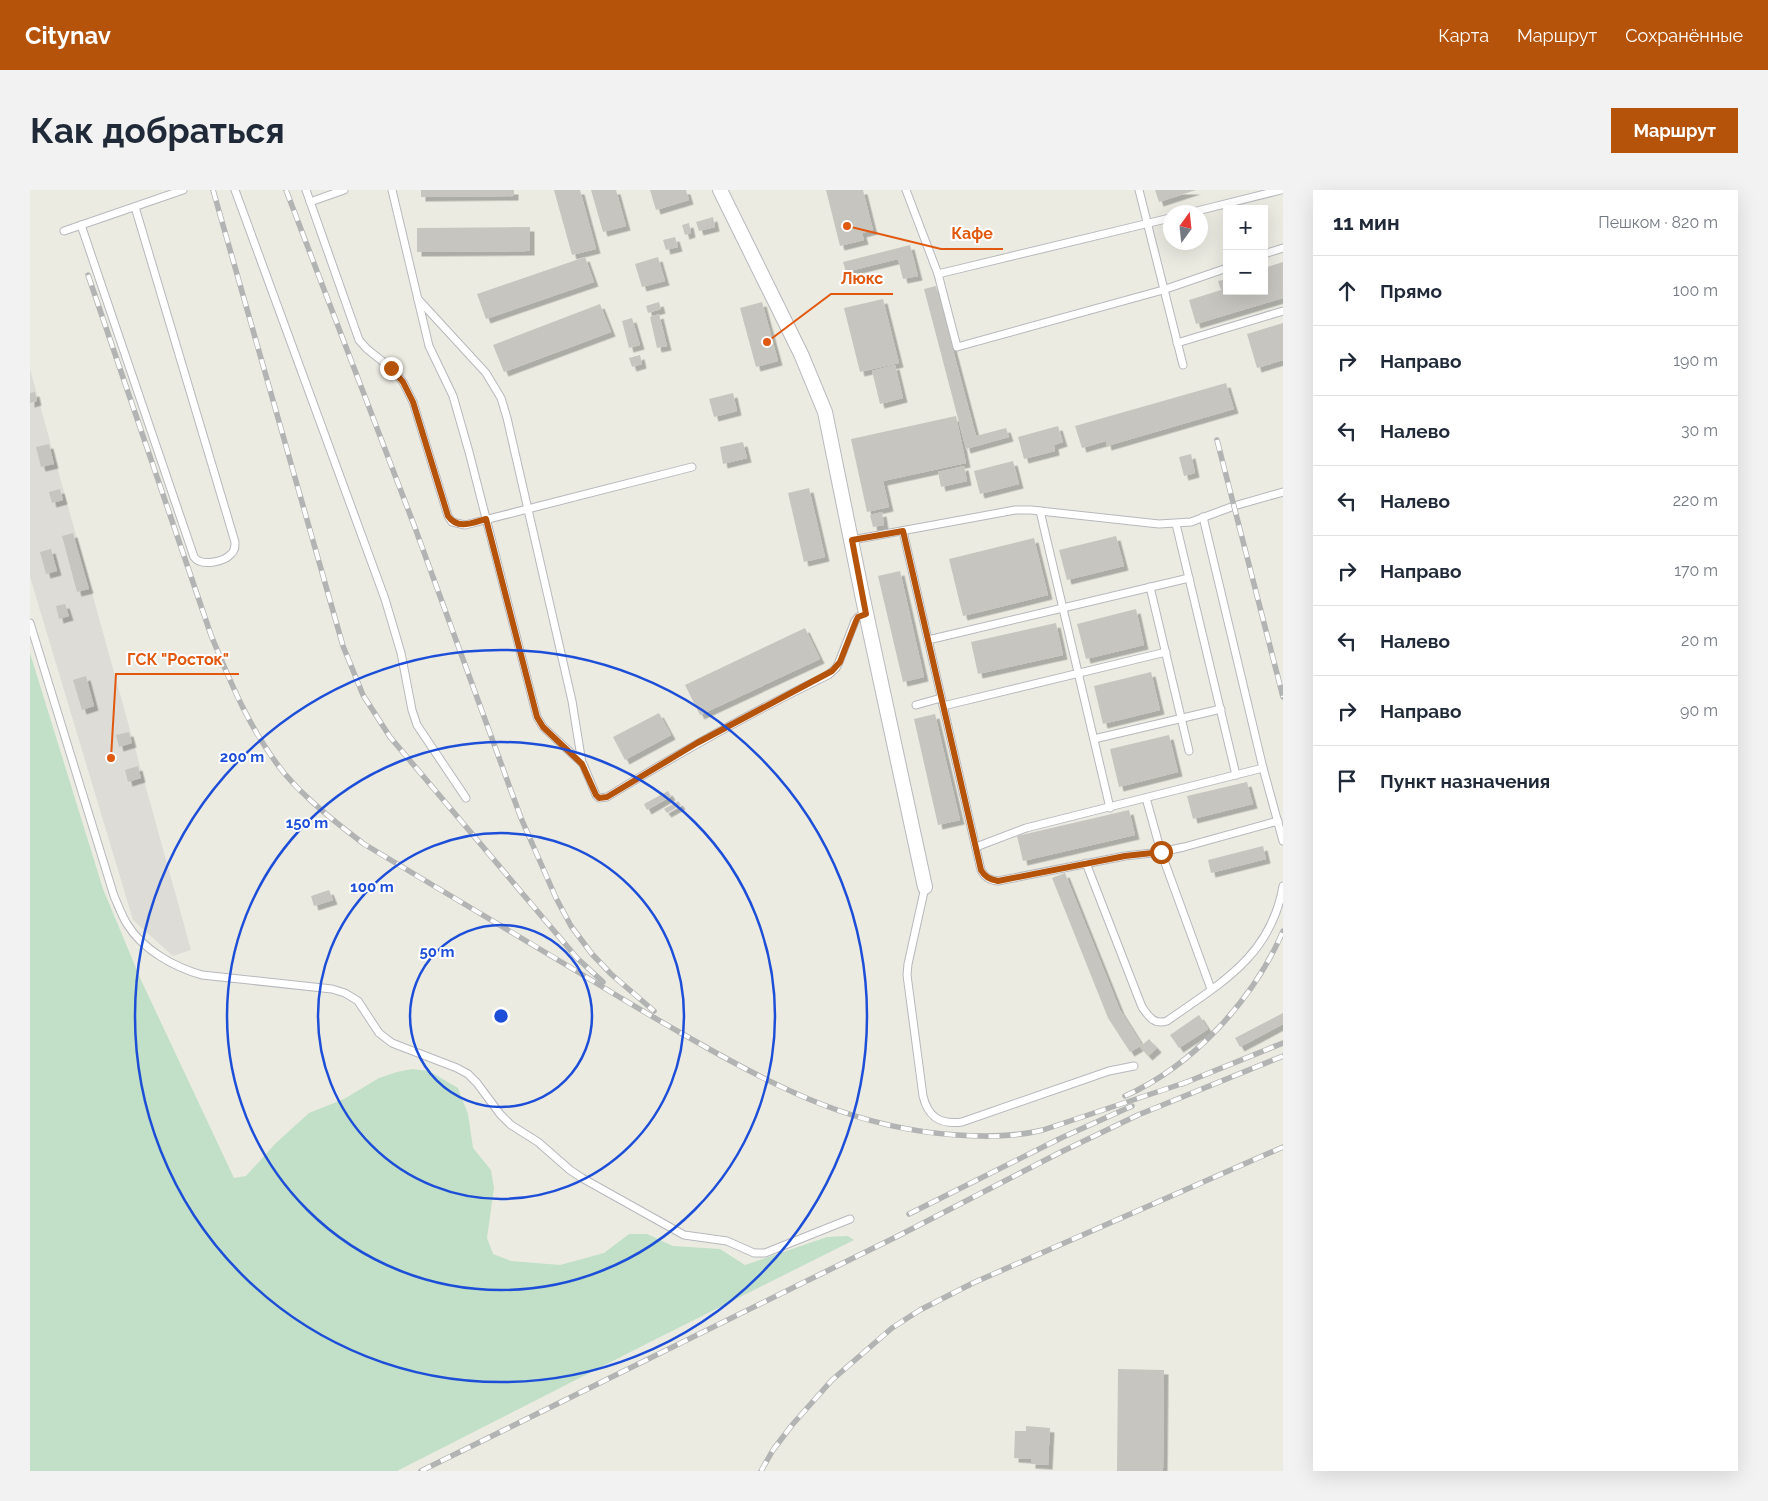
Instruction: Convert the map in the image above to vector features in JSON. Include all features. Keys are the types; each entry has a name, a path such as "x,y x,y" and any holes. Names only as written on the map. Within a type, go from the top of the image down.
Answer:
{"street":[{"path":"720,190 801,354 825,412 925,887"}],"lane":[{"path":"64,231 182,190"},
{"path":"235,190 385,599 401,653 412,710 417,725 466,798"},
{"path":"306,190 359,340 367,349 391,368 403,382 413,402 448,516 452,522 465,525 692,467"},
{"path":"310,202 344,190"},
{"path":"392,190 429,346 453,396 537,717 543,727 582,764"},
{"path":"906,190 938,274 957,347 1163,290 1223,269"},
{"path":"1139,190 1182,365"},
{"path":"1208,208 1281,190"},
{"path":"81,225 194,557 201,563 208,563 228,557 234,549 235,542 135,206"},
{"path":"938,274 1163,220"},
{"path":"1268,253 1283,248"},
{"path":"418,298 465,348 494,385 501,398 572,701 582,764 599,798 607,797 697,743 759,709 828,675 840,662 858,617 866,614"},
{"path":"1177,343 1283,311"},
{"path":"852,540 1016,510 1176,524 1191,522 1234,506 1283,492"},
{"path":"1040,511 1110,808"},
{"path":"1203,517 1263,768 1283,841"},
{"path":"1176,524 1236,775"},
{"path":"903,531 981,870 984,876 990,880 998,881 1125,856 1184,848 1278,821"},
{"path":"928,640 1189,578"},
{"path":"1150,587 1189,751"},
{"path":"30,623 114,896 126,923 137,939 152,951 190,972 202,975 332,989 346,993 358,1001 379,1033 392,1043 468,1074 478,1083 500,1114 512,1125 538,1142 570,1170 684,1235 727,1241 754,1254 765,1253 850,1219"},
{"path":"916,705 942,702 1078,674 1166,652"},
{"path":"1094,739 1220,709"},
{"path":"976,848 1026,828 1263,768"},
{"path":"1146,798 1161,852 1211,989"},
{"path":"1086,863 1142,1007 1148,1017 1155,1022 1161,1023 1168,1021 1246,962 1256,950 1272,921 1283,886"},
{"path":"925,887 907,975 923,1096 926,1106 934,1117 947,1122 962,1122 1109,1071 1134,1066"}],"shaded area":[{"path":"30,369 191,950 173,956 133,920 30,577"}],"green space":[{"path":"30,653 103,889 141,980 234,1178 246,1176 276,1143 309,1113 344,1099 379,1078 412,1069 429,1071 458,1088 468,1114 473,1148 491,1170 494,1188 487,1238 493,1254 511,1261 560,1265 604,1253 629,1234 647,1234 673,1246 720,1249 745,1265 827,1237 848,1236 854,1240 397,1471 30,1471"}],"building":[{"path":"421,190 514,190 514,196 421,197"},
{"path":"554,190 580,190 596,249 572,255"},
{"path":"591,190 616,190 626,226 603,232"},
{"path":"650,190 686,190 689,200 656,210"},
{"path":"826,190 863,190 873,230 862,233 864,240 840,246"},
{"path":"1155,190 1196,190 1159,202"},
{"path":"713,217 715,227 699,231 696,222"},
{"path":"689,223 691,233 685,235 682,225"},
{"path":"530,227 530,251 417,252 417,228"},
{"path":"675,237 678,247 666,250 663,240"},
{"path":"910,245 918,276 903,279 898,259 846,272 843,262"},
{"path":"585,257 594,282 486,319 477,294"},
{"path":"658,257 665,281 642,287 635,264"},
{"path":"1283,262 1283,298 1196,324 1189,300 1221,290 1218,281 1223,280 1223,295 1268,295 1268,267"},
{"path":"936,286 976,436 1006,428 1009,437 966,449 924,289"},
{"path":"883,299 899,363 860,372 844,308"},
{"path":"659,302 661,309 648,313 646,306"},
{"path":"762,302 778,361 756,367 740,308"},
{"path":"600,304 611,332 504,372 493,345"},
{"path":"659,314 667,346 657,348 650,317"},
{"path":"632,318 640,345 629,348 622,321"},
{"path":"1283,323 1283,360 1257,368 1247,334"},
{"path":"640,355 642,364 632,367 629,358"},
{"path":"895,365 903,398 880,404 872,371"},
{"path":"1226,383 1234,409 1107,446 1106,441 1082,448 1075,426"},
{"path":"35,392 37,401 30,403 30,393"},
{"path":"733,393 737,411 714,417 709,399"},
{"path":"956,416 966,463 883,481 889,507 867,512 851,439"},
{"path":"1058,426 1063,442 1054,445 1055,451 1024,459 1018,437"},
{"path":"743,442 747,458 723,464 720,447"},
{"path":"49,444 54,464 41,467 36,447"},
{"path":"1191,454 1195,473 1184,476 1179,457"},
{"path":"1013,461 1019,484 980,494 974,471"},
{"path":"964,466 967,481 941,487 938,472"},
{"path":"809,488 825,557 804,562 788,493"},
{"path":"60,489 63,500 52,503 49,492"},
{"path":"882,512 884,525 873,527 870,515"},
{"path":"73,533 89,589 77,592 62,536"},
{"path":"1116,536 1124,566 1067,580 1059,550"},
{"path":"1034,538 1048,595 963,616 949,559"},
{"path":"51,549 57,571 46,574 40,552"},
{"path":"900,571 924,677 903,682 878,576"},
{"path":"65,604 69,616 59,619 56,606"},
{"path":"1136,609 1144,645 1086,659 1077,624"},
{"path":"1056,623 1063,655 978,674 971,642"},
{"path":"805,628 820,659 700,715 685,685"},
{"path":"1151,672 1160,710 1103,724 1094,686"},
{"path":"86,676 94,706 82,710 73,680"},
{"path":"659,713 671,735 625,760 613,737"},
{"path":"935,714 960,820 938,825 914,719"},
{"path":"129,732 132,743 119,747 116,735"},
{"path":"1169,735 1178,772 1119,787 1110,749"},
{"path":"138,766 141,778 128,782 125,770"},
{"path":"1247,782 1253,804 1193,819 1187,796"},
{"path":"668,791 671,796 647,810 644,804"},
{"path":"678,801 681,805 667,813 664,809"},
{"path":"1129,810 1135,835 1023,861 1017,836"},
{"path":"1263,846 1266,859 1211,873 1208,860"},
{"path":"1065,873 1120,1010 1142,1045 1130,1052 1108,1018 1052,878"},
{"path":"329,890 333,900 314,906 311,896"},
{"path":"1283,1013 1283,1024 1240,1047 1235,1038"},
{"path":"1199,1015 1208,1029 1179,1048 1170,1035"},
{"path":"1149,1039 1157,1048 1148,1056 1140,1047"},
{"path":"1118,1369 1164,1370 1163,1471 1117,1471"},
{"path":"1026,1426 1050,1428 1048,1465 1031,1464 1031,1459 1014,1458 1015,1431 1026,1431"}],"railway":[{"path":"213,190 343,646 363,695 390,737 577,958 603,982"},
{"path":"286,190 414,525 521,818 556,898 571,926 592,954 611,974 654,1011"},
{"path":"88,275 211,635 243,707 261,741 284,773 312,802 364,844 726,1059 820,1104 886,1125 968,1136 1011,1135 1043,1130 1187,1082"},
{"path":"1217,440 1283,697"},
{"path":"1125,1096 1150,1083 1174,1067 1219,1028 1256,981 1283,931"},
{"path":"1182,1084 1283,1043"},
{"path":"421,1471 898,1236 1059,1153 1138,1115 1283,1056"},
{"path":"909,1214 1061,1138 1132,1106"},
{"path":"761,1471 773,1450 792,1425 832,1380 892,1328 920,1310 973,1283 1283,1147"}],"place":[{"name":"Кафе","path":"847,226"},
{"name":"Люкс","path":"767,342"},
{"name":"ГСК \"Росток\"","path":"111,758"}],"route":[{"path":"391,368 403,382 413,402 448,516 452,522 465,525 486,519 539,722 582,764 599,798 607,797 697,743 759,709 828,675 836,668 858,617 866,614 852,540 903,531 981,870 984,876 990,880 998,881 1125,856 1161,852"}]}
